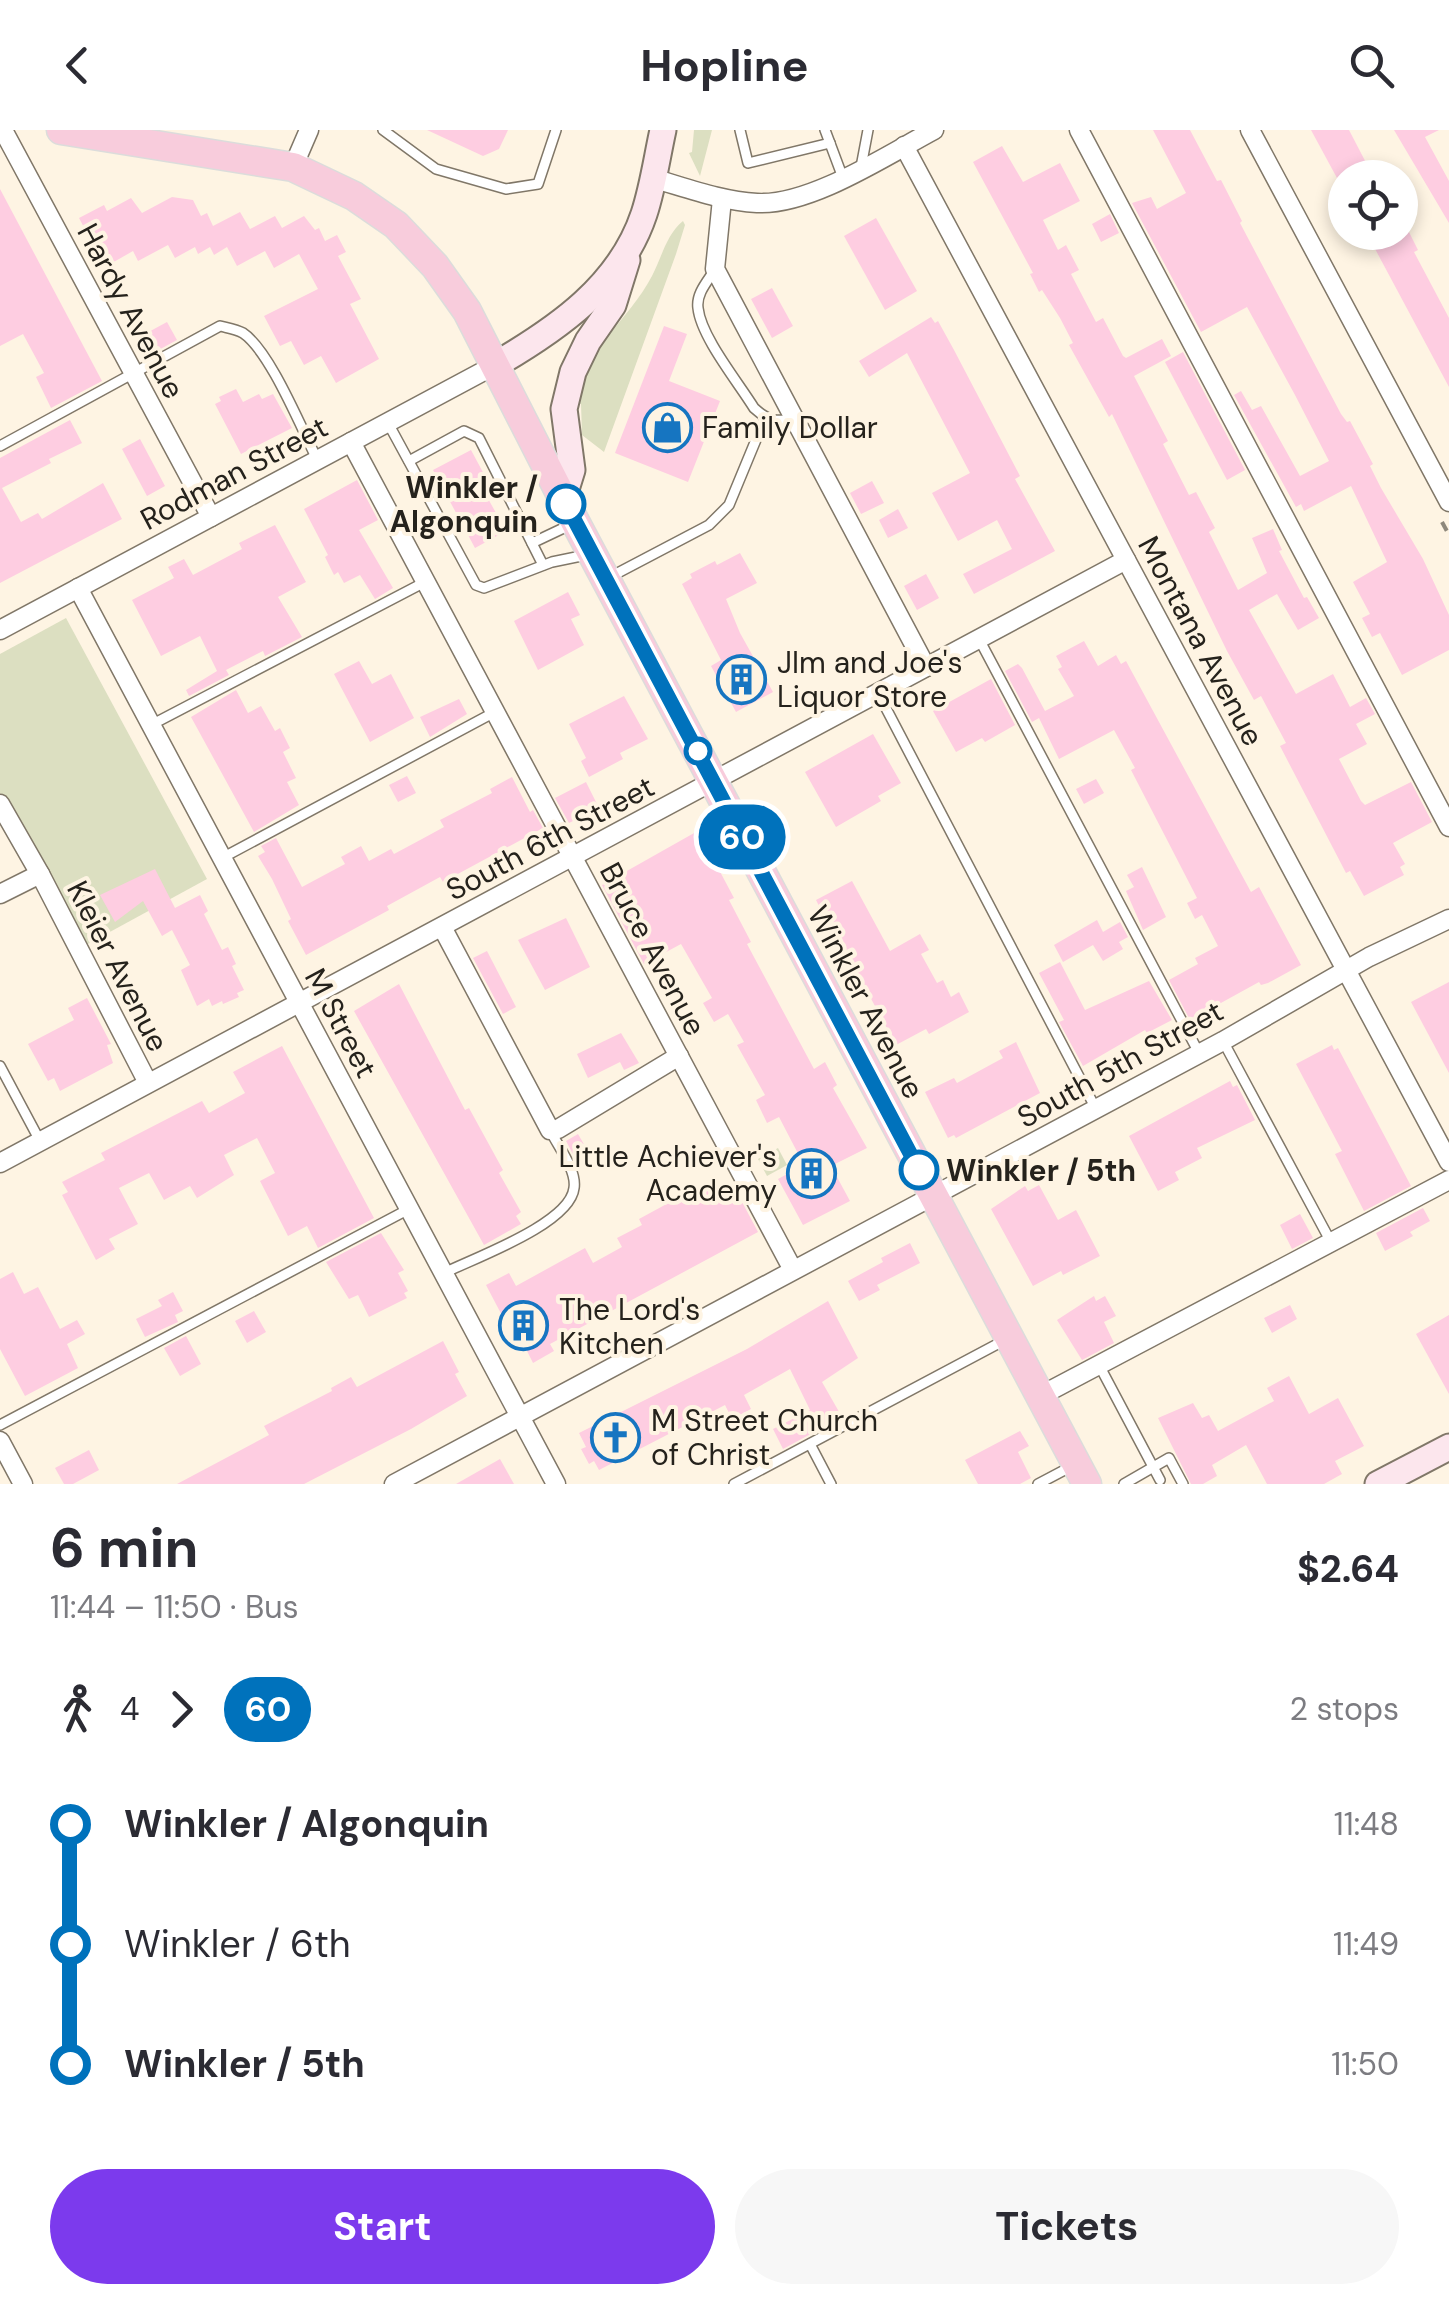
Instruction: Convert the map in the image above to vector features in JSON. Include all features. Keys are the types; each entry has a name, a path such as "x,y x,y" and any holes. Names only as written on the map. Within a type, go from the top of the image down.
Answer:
{"main road":[{"name":"Winkler Avenue","path":"61,130 293,167 354,196 396,225 416,244 460,301 1082,1474"},
{"path":"570,510 572,470 564,409 573,372 588,341 614,305 644,213 663,130"},
{"path":"494,365 545,336 578,310 607,278 636,233"},
{"path":"1378,1484 1412,1476 1449,1447"}],"street":[{"name":"Hardy Avenue","path":"4,130 211,517"},
{"path":"293,167 309,130"},
{"path":"652,178 722,199 762,204 803,198 934,130"},
{"path":"1080,130 1449,828"},
{"path":"1250,130 1449,502"},
{"name":"Montana Avenue","path":"904,146 1449,1162"},
{"path":"722,199 716,269 926,667"},
{"name":"Rodman Street","path":"0,630 494,365"},
{"name":"Bruce Avenue","path":"351,442 794,1270"},
{"name":"South 6th Street","path":"0,1163 1126,560"},
{"name":"M Street","path":"78,588 556,1484"},
{"name":"Kleier Avenue","path":"0,804 148,1084"},
{"name":"Kleier Avenue","path":"0,894 40,874"},
{"name":"South 5th Street","path":"394,1484 1449,918"},
{"path":"442,927 550,1130 558,1129 679,1056"},
{"path":"1040,1396 1449,1180"},
{"path":"0,1441 23,1484"}],"lane":[{"path":"383,130 436,169 506,189 538,184 556,130"},
{"path":"740,130 748,163 830,144"},
{"path":"825,130 842,178"},
{"path":"861,168 868,130"},
{"path":"716,269 701,290 697,305 703,326 754,408 776,422 795,419"},
{"path":"0,446 220,326 239,330 250,339 268,364 318,460"},
{"path":"387,421 476,584 484,588 543,565 600,566 708,525 729,506 766,418"},
{"path":"408,461 464,431 480,438 543,565"},
{"path":"532,543 570,510"},
{"path":"150,725 425,582"},
{"path":"979,639 1199,1054"},
{"path":"878,693 1096,1109"},
{"path":"222,858 493,713"},
{"path":"1222,1041 1332,1244"},
{"path":"0,1066 40,1142"},
{"path":"444,1273 530,1231 558,1214 570,1201 575,1186 573,1177 550,1130"},
{"path":"0,1425 409,1209"},
{"path":"734,1484 1009,1338"},
{"path":"1100,1365 1160,1480"},
{"path":"810,1444 831,1484"},
{"path":"1131,1482 1169,1458 1183,1484"},
{"path":"1038,1484 1082,1474"}],"green space":[{"path":"694,130 712,130 700,176 689,153"},
{"path":"683,221 676,254 604,452 582,435 581,404 575,403 580,384 597,351 642,292 668,240"},
{"path":"66,618 207,879 86,945 0,793 0,654"},
{"path":"778,1148 787,1165 767,1176 758,1159"}],"building":[{"path":"427,130 508,130 499,149 483,156"},
{"path":"1153,130 1190,130 1217,181 1221,180 1240,223 1341,414 1350,421 1373,464 1370,466 1381,488 1423,559 1449,615 1449,650 1402,675 1380,633 1372,637 1362,618 1370,614 1353,582 1387,562 1351,486 1304,511 1301,504 1296,507 1234,395 1241,391 1252,410 1261,406 1300,476 1329,461 1295,395 1247,307 1201,332 1132,203 1151,197 1157,209 1186,193"},
{"path":"1311,130 1349,130 1365,160 1328,161"},
{"path":"1394,130 1439,130 1425,137 1449,181 1449,223 1418,171 1418,160 1412,160"},
{"path":"1002,146 1023,182 1060,163 1080,201 1043,220 1058,250 1066,245 1079,270 1071,274 1096,322 1103,318 1123,356 1126,358 1162,339 1171,356 1134,376 1168,441 1163,444 1189,495 1196,492 1215,528 1209,532 1238,590 1267,573 1252,538 1273,529 1282,550 1279,551 1319,618 1298,630 1277,594 1249,610 1296,694 1333,674 1350,707 1366,698 1375,714 1356,724 1367,744 1339,759 1361,801 1365,805 1411,782 1432,822 1393,843 1405,864 1400,867 1404,875 1364,896 1350,871 1346,873 1280,746 1286,743 1261,696 1254,700 1227,651 1112,414 1109,417 1069,345 1073,343 1060,318 1042,290 1039,292 1030,274 1033,273 973,162"},
{"path":"0,189 102,381 51,408 36,377 44,373 23,334 0,346"},
{"path":"172,197 193,200 201,216 207,213 213,226 240,212 250,229 275,216 282,228 304,216 315,230 319,228 325,241 337,235 346,252 338,256 361,299 350,304 379,359 336,383 321,356 304,365 291,341 280,346 264,316 318,289 299,254 274,268 265,251 237,266 227,247 214,255 210,247 198,254 195,247 175,258 168,245 138,261 133,251 105,267 79,218 104,205 107,211 131,198 142,213"},
{"path":"1110,214 1119,233 1101,242 1092,224"},
{"path":"876,218 917,291 885,310 844,236"},
{"path":"1376,250 1418,250 1414,252 1449,318 1449,387"},
{"path":"772,288 793,326 772,338 751,299"},
{"path":"931,317 935,323 938,321 954,350 1020,476 1015,479 1055,551 974,594 963,574 1012,549 997,520 958,541 932,493 970,473 907,353 869,377 859,361"},
{"path":"167,322 177,340 153,353 143,335"},
{"name":"Family Dollar","path":"664,326 687,334 669,381 720,401 688,482 615,453"},
{"path":"1183,352 1245,470 1227,480 1165,362"},
{"path":"236,389 243,402 259,394 262,399 273,394 292,428 241,454 215,404 221,401 219,397"},
{"path":"70,420 82,443 2,488 21,522 38,513 42,519 103,483 122,519 0,583 0,458"},
{"path":"140,439 165,486 147,496 122,449"},
{"path":"471,450 493,491 486,495 506,531 475,548 433,470"},
{"path":"357,480 378,520 359,530 393,588 375,599 360,575 344,583 338,572 334,575 304,509"},
{"path":"872,481 884,503 861,514 850,493"},
{"path":"898,509 908,528 888,538 879,520"},
{"path":"275,525 306,582 278,597 302,637 226,670 229,675 189,696 186,690 217,671 200,636 161,656 132,600 174,578 168,567 184,559 193,575 242,549 239,543"},
{"path":"740,553 757,583 726,599 773,692 736,712 711,666 721,660 682,584 692,578 690,574"},
{"path":"926,574 939,598 917,610 904,586"},
{"path":"568,592 580,615 571,619 584,645 538,670 514,621"},
{"path":"1084,641 1098,666 1116,655 1121,664 1126,661 1251,892 1259,887 1301,965 1268,983 1259,982 1190,1020 1169,980 1198,964 1195,958 1218,946 1202,915 1195,919 1187,903 1197,898 1131,770 1135,768 1114,730 1059,759 1039,718 1032,722 1005,671 1018,664 1022,668 1045,711 1074,696 1058,669 1062,667 1056,656"},
{"path":"359,661 372,684 391,674 414,718 370,742 334,674"},
{"path":"991,679 1015,725 956,752 933,711"},
{"path":"236,690 248,713 261,706 275,731 280,728 290,748 283,752 296,778 287,782 299,805 254,832 191,717"},
{"path":"624,696 648,739 620,753 623,759 589,777 581,761 586,758 569,724"},
{"path":"459,699 467,714 430,737 420,717"},
{"path":"873,734 901,783 878,796 881,801 836,827 805,772"},
{"path":"407,776 416,793 398,802 389,785"},
{"path":"512,777 543,828 443,882 440,877 306,955 258,856 265,852 261,846 276,838 302,887 345,864 341,857 361,846 369,861 391,849 394,854 444,827 440,820 492,793 490,789"},
{"path":"1096,779 1104,793 1084,804 1076,789"},
{"path":"586,782 597,804 593,806 595,810 569,823 555,798"},
{"path":"703,828 722,863 717,866 751,942 747,944 814,1069 825,1062 837,1085 833,1088 867,1148 831,1166 850,1201 803,1225 778,1179 804,1165 779,1117 767,1123 756,1100 765,1095 737,1045 744,1042 728,1014 714,1022 703,1003 712,998 681,944 644,964 602,885"},
{"path":"1142,867 1166,917 1143,930 1126,891 1134,887 1127,875"},
{"path":"155,869 175,908 200,895 208,911 204,914 222,950 228,947 236,964 232,966 244,990 237,993 239,997 212,1006 209,999 197,1006 181,970 190,965 172,930 162,936 143,901 115,922 100,895"},
{"path":"852,881 890,951 920,934 929,950 921,954 937,983 943,980 951,997 959,992 969,1012 929,1034 926,1029 896,1045 841,943 833,943 816,910 820,908 816,900"},
{"path":"566,918 590,967 545,990 518,940"},
{"path":"1097,920 1103,932 1120,922 1128,937 1119,942 1123,949 1103,961 1093,945 1063,962 1054,945"},
{"path":"487,951 516,1007 503,1014 473,958"},
{"path":"1060,962 1085,1010 1149,981 1172,1020 1147,1033 1145,1030 1083,1066 1039,973"},
{"path":"1449,982 1449,1073 1411,1002"},
{"path":"399,984 465,1110 469,1108 503,1170 499,1173 521,1212 516,1216 521,1224 484,1245 354,1011"},
{"path":"87,998 111,1044 107,1045 113,1063 60,1091 54,1078 48,1081 28,1044 74,1020 68,1008"},
{"path":"621,1033 639,1063 624,1070 620,1062 588,1078 577,1054"},
{"path":"1016,1042 1040,1093 956,1138 948,1138 925,1092 954,1078 957,1083 1003,1058 999,1051"},
{"path":"1332,1045 1334,1050 1338,1048 1411,1186 1364,1211 1335,1154 1342,1151 1296,1064"},
{"path":"282,1046 374,1218 318,1248 307,1226 288,1236 260,1181 275,1173 257,1138 224,1155 234,1175 197,1198 190,1186 164,1200 149,1173 119,1188 138,1224 109,1239 115,1249 96,1260 62,1195 68,1192 62,1182 105,1160 101,1153 202,1101 209,1113 245,1093 233,1072"},
{"path":"1230,1081 1233,1087 1237,1085 1255,1120 1197,1148 1202,1158 1175,1172 1179,1180 1158,1191 1129,1136"},
{"path":"578,1134 589,1153 576,1160 566,1141"},
{"path":"732,1183 758,1232 550,1344 554,1351 533,1363 524,1345 519,1348 486,1285 509,1273 516,1286 585,1248 593,1263 622,1247 617,1238 642,1225 639,1219 696,1188 698,1191 709,1186 713,1194"},
{"path":"1039,1185 1058,1220 1076,1210 1100,1256 1033,1286 991,1209 1025,1186 1028,1191"},
{"path":"1423,1208 1430,1221 1410,1232 1413,1236 1385,1251 1376,1233"},
{"path":"1300,1214 1313,1238 1292,1249 1280,1225"},
{"path":"381,1233 404,1270 398,1273 408,1291 404,1293 407,1298 369,1317 358,1295 349,1299 326,1262"},
{"path":"910,1243 920,1263 877,1285 880,1290 859,1301 848,1281"},
{"path":"13,1272 24,1294 38,1287 60,1329 77,1320 85,1334 67,1344 78,1368 25,1396 0,1349 0,1279"},
{"path":"173,1292 183,1311 175,1315 178,1322 145,1337 136,1319 162,1306 158,1300"},
{"path":"1094,1296 1096,1301 1105,1296 1116,1316 1104,1322 1114,1343 1082,1360 1057,1320"},
{"path":"828,1301 858,1358 822,1382 842,1417 783,1449 773,1429 810,1410 790,1369 744,1395 751,1409 732,1419 725,1405 599,1470 594,1461 589,1464 581,1449 586,1447 579,1433 747,1349"},
{"path":"1290,1305 1297,1319 1272,1333 1264,1318"},
{"path":"254,1311 266,1332 247,1343 235,1321"},
{"path":"1449,1315 1449,1394 1416,1334"},
{"path":"186,1336 201,1364 180,1376 164,1348"},
{"path":"443,1341 467,1396 411,1429 304,1484 177,1484 269,1435 264,1426 351,1377 357,1387"},
{"path":"1289,1376 1309,1414 1338,1398 1364,1446 1335,1461 1342,1474 1324,1484 1267,1484 1246,1445 1212,1465 1217,1476 1203,1484 1191,1484 1158,1418 1193,1403 1202,1418 1209,1415 1218,1431 1274,1401 1267,1388"},
{"path":"1020,1431 1029,1446 1018,1452 1031,1478 1020,1484 978,1484 965,1460"},
{"path":"89,1450 99,1470 73,1484 64,1484 55,1468"},
{"path":"500,1459 514,1484 456,1484"}],"bus line":[{"name":"60","path":"566,504 919,1170"}],"place":[{"name":"Family Dollar","path":"667,427"},
{"name":"Winkler / Algonquin","path":"566,504"},
{"name":"JIm and Joe's Liquor Store","path":"742,679"},
{"name":"Winkler / 5th","path":"919,1170"},
{"name":"Little Achiever's Academy","path":"812,1173"},
{"name":"The Lord's Kitchen","path":"524,1326"},
{"name":"M Street Church of Christ","path":"616,1437"}]}
